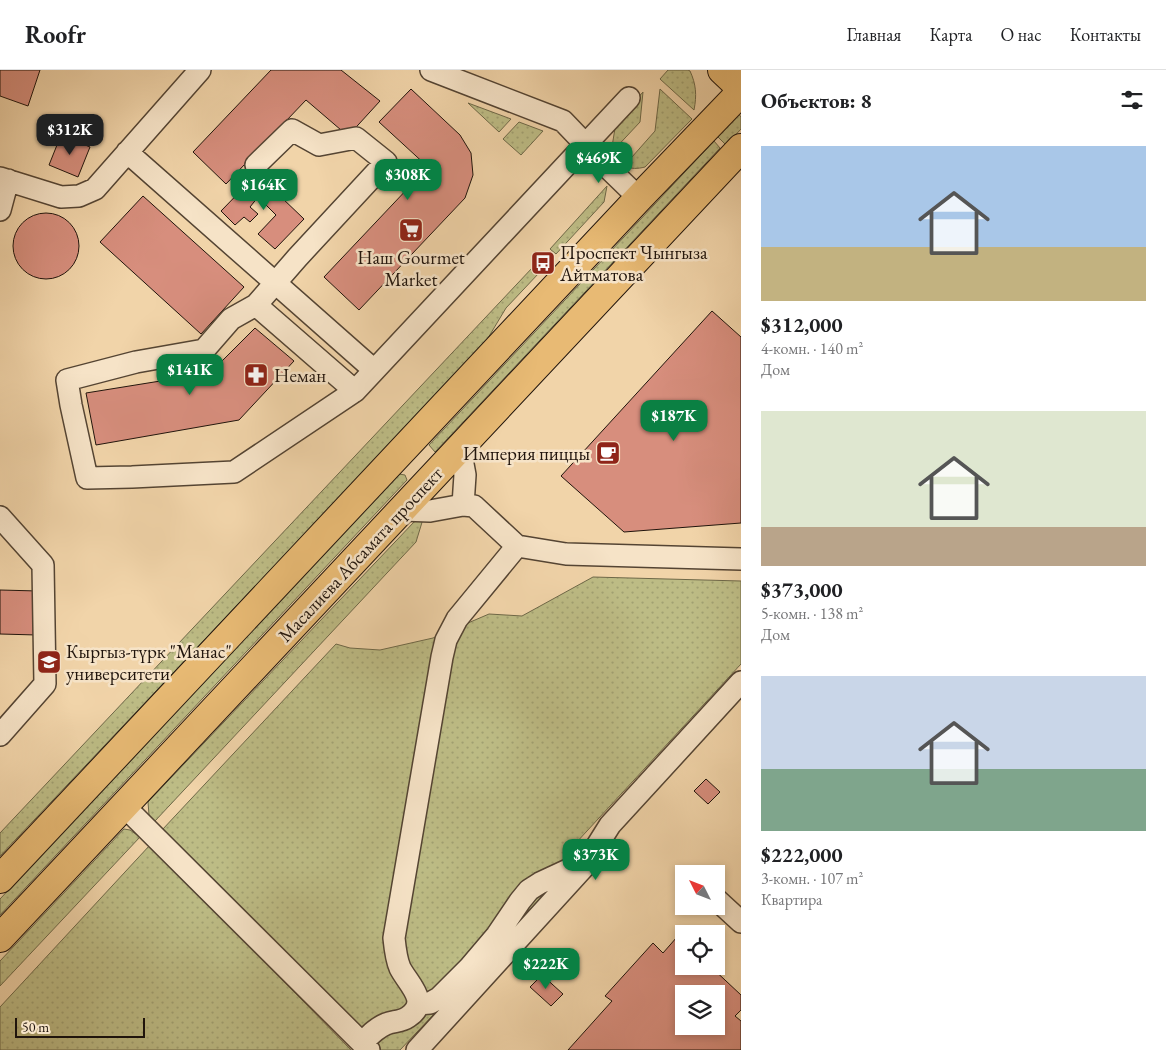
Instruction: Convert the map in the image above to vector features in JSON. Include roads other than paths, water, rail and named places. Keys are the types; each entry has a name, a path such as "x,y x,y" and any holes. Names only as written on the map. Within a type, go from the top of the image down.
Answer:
{"main road":[{"path":"0,879 741,90 722,70"},
{"name":"Масалиева Абсамата проспект","path":"0,938 741,148"},
{"path":"403,450 432,477"}],"street":[{"path":"0,210 4,179 62,197 79,196 95,189 200,70"},
{"path":"431,70 563,121 639,198"},
{"path":"256,165 292,130 319,145 356,138 386,162 256,305 232,319 204,350 136,362 67,380 70,405 87,478 132,478 234,472 355,391 629,98"},
{"path":"127,152 374,370"},
{"path":"256,305 355,391"},
{"path":"460,448 465,475 463,505"},
{"path":"402,510 430,511 463,505 474,506 517,546 566,554 741,559"},
{"path":"0,517 43,565 45,684 0,735"},
{"path":"124,806 365,1047 373,1031 386,1024 408,1017 418,1004 414,989 401,969 396,956 394,938 446,640 457,619 517,546"},
{"path":"417,1050 583,868 610,824 741,682"},
{"path":"418,1004 430,1003 439,998 469,968 497,935 529,890 568,870 583,868"},
{"path":"725,907 741,922"}],"place":[{"name":"Наш Gourmet Market","path":"411,230"},
{"name":"Проспект Чынгыза Айтматова","path":"543,263"},
{"name":"Неман","path":"256,375"},
{"name":"Империя пиццы","path":"608,453"},
{"name":"Кыргыз-түрк \"Манас\" университети","path":"49,662"}]}
